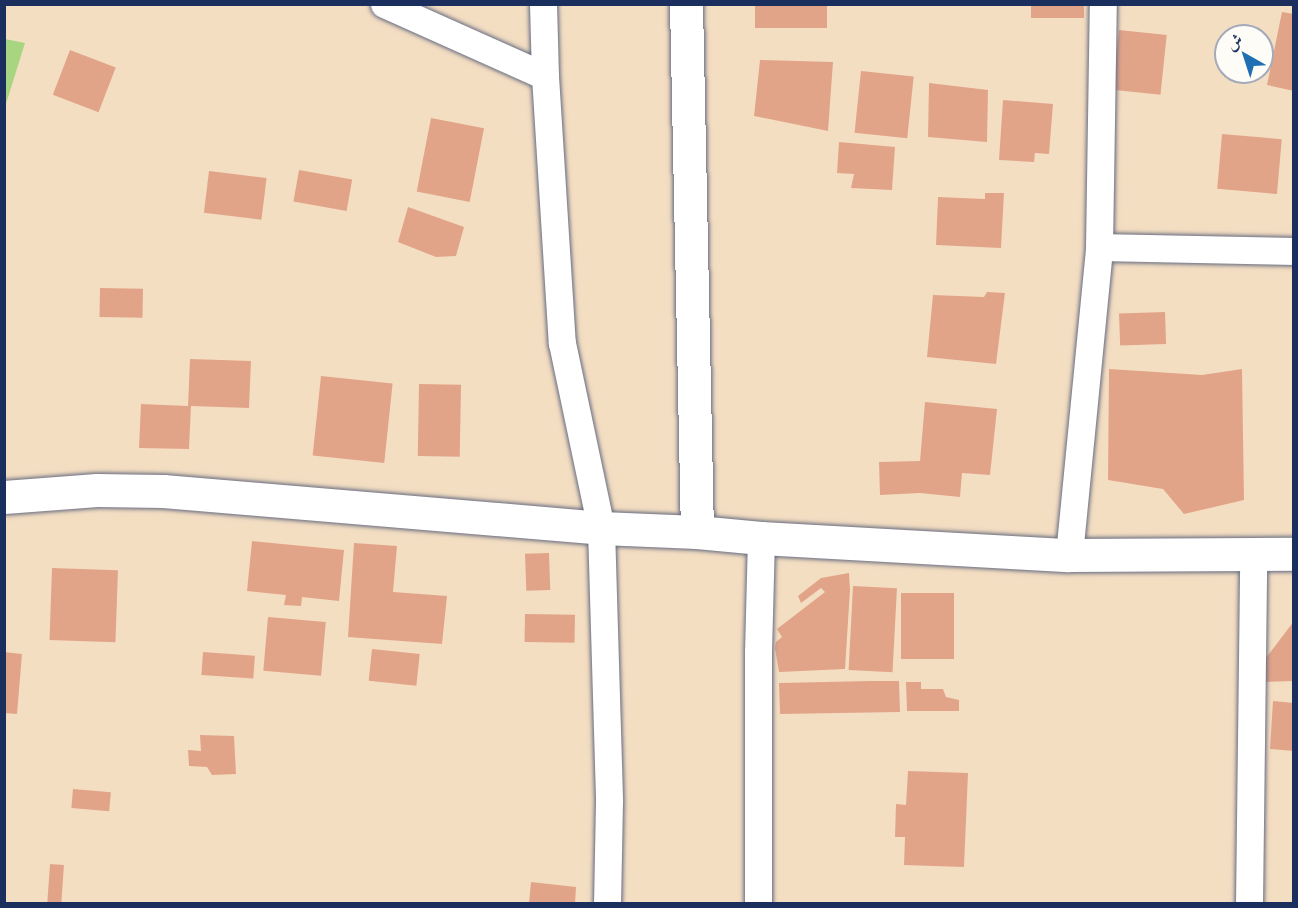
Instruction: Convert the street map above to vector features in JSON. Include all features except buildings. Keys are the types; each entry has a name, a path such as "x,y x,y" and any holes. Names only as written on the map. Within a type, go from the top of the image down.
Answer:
{"street":[{"path":"384,4 434,29 546,75"},
{"path":"543,4 562,343 601,528 609,801 607,903"},
{"path":"686,4 698,532"},
{"path":"1069,555 1099,247 1103,4"},
{"path":"1099,247 1293,250"},
{"path":"4,497 98,490 163,491 601,528 698,532 761,538 1069,555 1293,554"},
{"path":"758,903 758,652 761,538"},
{"path":"1249,903 1253,554"}],"green space":[{"path":"4,39 25,43 5,107"}]}
